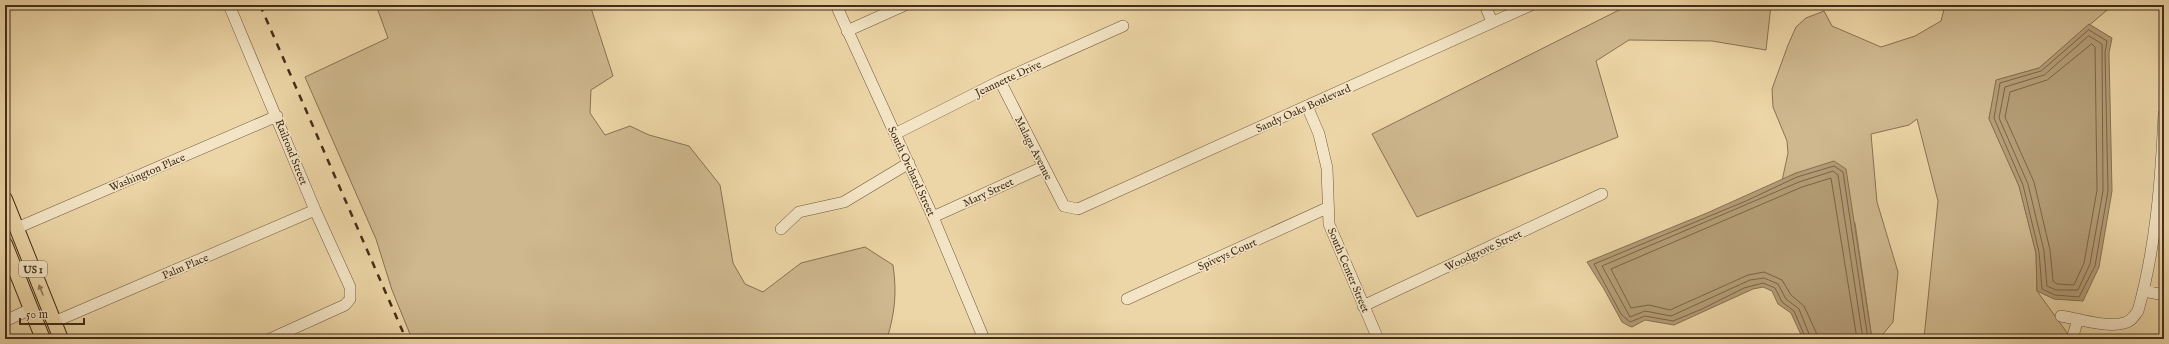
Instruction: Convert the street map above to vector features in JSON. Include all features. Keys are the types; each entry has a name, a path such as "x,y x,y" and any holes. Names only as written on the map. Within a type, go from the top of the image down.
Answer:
{"main road":[{"name":"US 1","path":"5,199 11,226 61,339"},
{"name":"US 1","path":"5,244 43,339"}],"street":[{"name":"Railroad Street","path":"229,5 350,287 350,299 345,305 270,339"},
{"name":"South Orchard Street","path":"836,5 933,217 984,339"},
{"path":"847,31 905,5"},
{"path":"1485,5 1492,22"},
{"name":"Sandy Oaks Boulevard","path":"1074,208 1078,209 1531,5"},
{"name":"Jeannette Drive","path":"895,134 1000,81 1123,26"},
{"name":"Malaga Avenue","path":"1000,81 1064,206 1074,208"},
{"name":"South Center Street","path":"1307,106 1319,134 1327,168 1327,208 1329,224 1378,339"},
{"path":"2061,316 2111,325 2124,324 2131,320 2138,311 2144,291 2154,242 2162,188 2164,114"},
{"name":"Washington Place","path":"11,226 277,116"},
{"path":"781,229 799,212 844,202 909,163"},
{"name":"Mary Street","path":"933,217 1043,167"},
{"name":"Woodgrove Street","path":"1364,306 1602,194"},
{"name":"Spiveys Court","path":"1127,299 1327,208"},
{"name":"Palm Place","path":"54,322 316,210"},
{"path":"2144,291 2164,295"},
{"path":"5,321 31,309"},
{"path":"2072,339 2078,319"}],"shaded area":[{"path":"376,5 590,5 613,76 591,90 590,113 605,135 630,126 649,135 689,146 720,185 733,263 745,284 763,292 801,263 865,247 893,265 895,285 894,302 892,320 887,339 412,339 392,290 376,239 305,77 388,38"},
{"path":"1629,5 1771,5 1766,50 1712,41 1629,40 1596,61 1618,137 1417,217 1372,134"},
{"path":"1945,5 2113,5 2039,68 1997,80 1989,118 2019,186 2036,253 2037,291 2068,334 2067,339 1921,339 1924,338 1938,201 1917,119 1909,125 1871,134 1877,202 1898,272 1893,322 1879,339 1872,339 1855,223 1796,173 1782,181 1788,153 1787,141 1773,107 1772,89 1796,27 1806,18 1824,11 1832,26 1881,47 1915,36 1941,21"}],"water":[{"path":"2089,24 2112,38 2109,53 2112,191 2099,267 2083,301 2054,299 2037,291 2036,253 2019,186 1989,119 1996,80 2039,68"},
{"path":"1834,161 1846,169 1872,339 1803,339 1791,313 1778,304 1772,291 1763,287 1753,289 1674,325 1645,320 1632,327 1622,322 1587,262 1707,213 1796,173"}],"railway":[{"path":"260,5 406,339"}]}
